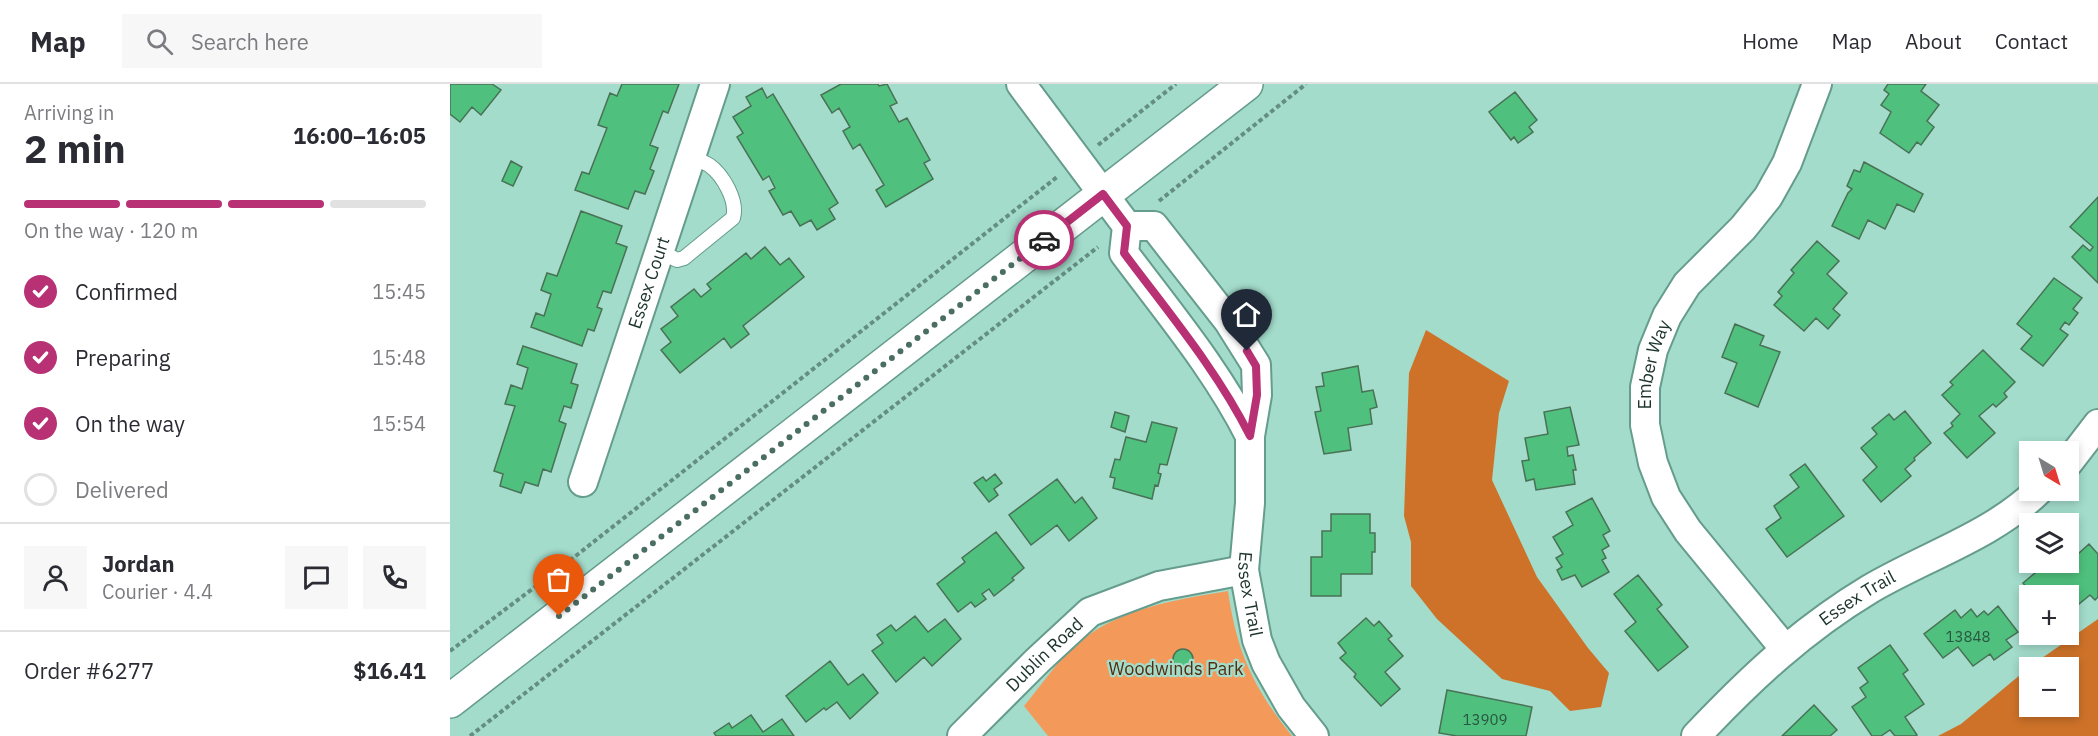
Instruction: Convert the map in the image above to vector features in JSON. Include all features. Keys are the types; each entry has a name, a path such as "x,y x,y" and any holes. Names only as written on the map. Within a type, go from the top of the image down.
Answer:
{"street":[{"name":"Essex Court","path":"583,482 715,84"},
{"path":"1021,84 1127,226"},
{"path":"450,701 1246,84"},
{"name":"Ember Way","path":"1785,649 1688,531 1666,497 1653,463 1645,424 1645,387 1653,350 1667,316 1687,284 1743,228 1768,197 1787,163 1817,84"},
{"name":"Essex Trail","path":"1250,436 1215,375 1124,253 1127,226 1154,226 1229,322 1256,366 1257,395 1250,436 1250,503 1244,570 1257,640 1266,663 1291,707 1314,736"},
{"path":"2079,449 2098,424"},
{"name":"Essex Trail","path":"1696,736 1743,687 1785,649 1827,616 1871,588 1957,545 2008,516 2026,501"},
{"name":"Dublin Road","path":"962,736 1090,612 1159,586 1244,570"}],"lane":[{"path":"660,251 677,260 684,258 733,218 735,211 733,201 723,180 708,165 691,157"}],"path":[{"path":"450,651 595,540 1077,159 1108,138 1176,84"},
{"path":"1158,202 1306,84"},
{"path":"470,736 1127,226"}],"green space":[{"name":"Woodwinds Park","path":"1228,591 1236,633 1249,668 1267,701 1292,736 1048,736 1024,706 1071,649 1106,624 1145,608"}],"shaded area":[{"path":"1426,330 1509,381 1499,413 1492,480 1537,577 1609,673 1601,707 1570,711 1550,691 1502,679 1437,619 1411,586 1411,542 1404,516 1409,373"},
{"path":"2098,619 2098,736 1938,736 1961,724 2019,676 2019,717 2079,717 2079,657 2043,657 2061,645 2079,645 2079,632"}],"building":[{"path":"450,84 492,84 501,90 481,115 472,107 460,122 450,114"},
{"path":"622,84 679,84 668,113 663,111 650,145 658,148 650,169 654,171 645,194 635,191 628,209 575,190 582,172 589,174 607,128 598,125 610,93 617,96"},
{"path":"841,84 878,84 879,86 887,84 897,103 890,106 899,122 907,118 930,160 924,163 933,179 886,207 876,190 884,185 860,144 853,149 843,131 850,127 839,108 832,113 821,95"},
{"path":"1888,84 1926,84 1921,91 1939,105 1927,121 1934,127 1921,145 1917,142 1909,153 1880,133 1891,112 1881,105 1889,94 1884,90"},
{"path":"762,88 767,98 773,94 838,203 829,209 835,219 817,230 811,220 800,226 791,211 783,215 769,191 775,188 769,176 763,180 737,137 743,133 733,117 751,106 746,97"},
{"path":"1515,92 1537,120 1529,127 1533,132 1518,143 1514,137 1511,140 1489,112"},
{"path":"511,161 522,167 513,186 502,181"},
{"path":"1864,162 1923,194 1914,212 1897,204 1885,229 1868,220 1859,239 1832,226 1852,189 1847,186 1854,170 1860,172"},
{"path":"2098,197 2098,283 2072,257 2083,245 2090,251 2093,247 2070,227"},
{"path":"581,211 622,226 616,243 627,247 611,293 603,291 597,307 602,309 594,331 588,329 582,346 531,327 536,313 544,316 551,294 541,290 547,273 557,276"},
{"path":"1817,241 1839,261 1827,274 1847,293 1833,309 1840,315 1828,329 1816,318 1804,331 1774,305 1782,296 1778,292 1794,273 1791,270"},
{"path":"765,247 780,265 789,258 804,277 743,326 749,334 731,348 724,338 680,373 661,350 671,342 661,329 678,316 671,307 694,289 701,297 711,289 707,284 746,253 751,259"},
{"path":"2054,278 2082,298 2073,309 2078,313 2069,325 2065,322 2060,329 2068,335 2043,366 2021,349 2032,336 2017,324"},
{"path":"1735,324 1764,336 1760,345 1780,352 1758,407 1725,393 1737,363 1722,357"},
{"path":"523,346 577,364 571,383 578,385 571,408 564,406 559,421 566,424 551,472 543,469 538,486 525,482 521,493 500,486 503,474 494,471 515,406 505,404 511,385 522,389 528,368 517,364"},
{"path":"1983,350 2015,382 2004,393 2007,397 1996,407 1993,404 1979,416 1995,433 1967,458 1944,433 1953,426 1951,423 1960,414 1942,395 1953,385 1950,382"},
{"path":"1358,366 1362,392 1373,390 1377,407 1370,409 1372,424 1348,428 1351,450 1324,454 1315,412 1321,411 1316,387 1324,386 1322,373"},
{"path":"1570,407 1579,445 1567,447 1568,456 1573,455 1576,470 1573,470 1575,484 1536,490 1534,479 1526,481 1522,461 1529,460 1525,438 1548,434 1544,412"},
{"path":"1905,411 1931,443 1905,469 1911,476 1881,502 1863,480 1877,467 1861,448 1877,434 1872,428 1889,414 1894,420"},
{"path":"1115,412 1129,416 1125,432 1111,427"},
{"path":"1152,422 1177,428 1167,465 1160,464 1158,473 1161,474 1158,486 1155,485 1152,499 1113,488 1115,478 1110,477 1115,459 1120,460 1126,437 1146,442"},
{"path":"1805,464 1844,516 1787,557 1766,529 1781,518 1774,506 1799,487 1790,475"},
{"path":"995,474 1002,483 994,489 998,495 989,502 974,483 983,477 986,481"},
{"path":"1057,479 1075,503 1082,497 1097,518 1069,541 1057,525 1031,545 1009,515"},
{"path":"1592,498 1610,531 1603,535 1609,546 1602,550 1606,558 1602,560 1609,572 1582,587 1575,575 1562,580 1557,570 1562,567 1556,558 1563,554 1553,537 1573,525 1566,512"},
{"path":"1331,514 1370,514 1370,533 1375,533 1372,574 1341,574 1341,596 1311,596 1311,557 1322,557 1322,531 1331,531"},
{"path":"996,532 1024,568 1012,578 1014,580 994,596 989,589 982,594 986,599 975,607 971,602 958,612 937,584 965,562 962,558"},
{"path":"2089,544 2098,554 2098,597 2095,600 2090,595 2079,604 2079,585 2025,585 2023,583 2035,573 2079,573 2079,553"},
{"path":"1638,575 1662,605 1657,609 1688,647 1658,671 1625,631 1636,622 1614,594"},
{"path":"1998,606 2018,632 2006,640 2012,647 1994,660 1990,654 1973,666 1958,647 1943,658 1924,634 1955,610 1961,618 1971,609 1977,617 1984,611 1988,615"},
{"path":"915,616 928,632 945,619 961,639 932,666 924,657 896,682 872,651 883,643 877,635 891,625 896,631"},
{"path":"1366,618 1374,626 1379,621 1392,636 1388,639 1403,656 1385,672 1400,689 1381,706 1340,658 1346,653 1338,643"},
{"path":"1890,645 1908,670 1903,674 1924,704 1905,717 1917,735 1915,736 1895,736 1890,730 1881,736 1872,736 1852,707 1866,697 1860,688 1868,682 1858,668"},
{"path":"1183,649 1190,652 1193,659 1190,666 1183,669 1176,666 1173,659 1176,652"},
{"path":"830,661 848,685 863,674 878,693 850,719 837,702 826,710 824,708 806,722 786,696"},
{"path":"1447,690 1532,707 1526,736 1457,736 1439,733"},
{"path":"1814,705 1837,730 1830,736 1782,736"},
{"path":"751,715 763,732 782,719 794,736 716,736 714,733 729,723 732,728"}],"way so far":[{"path":"559,616 1044,240"}],"route":[{"path":"1044,240 1103,194 1127,226 1124,253 1215,375 1250,436 1257,395 1256,366 1247,351"}]}
